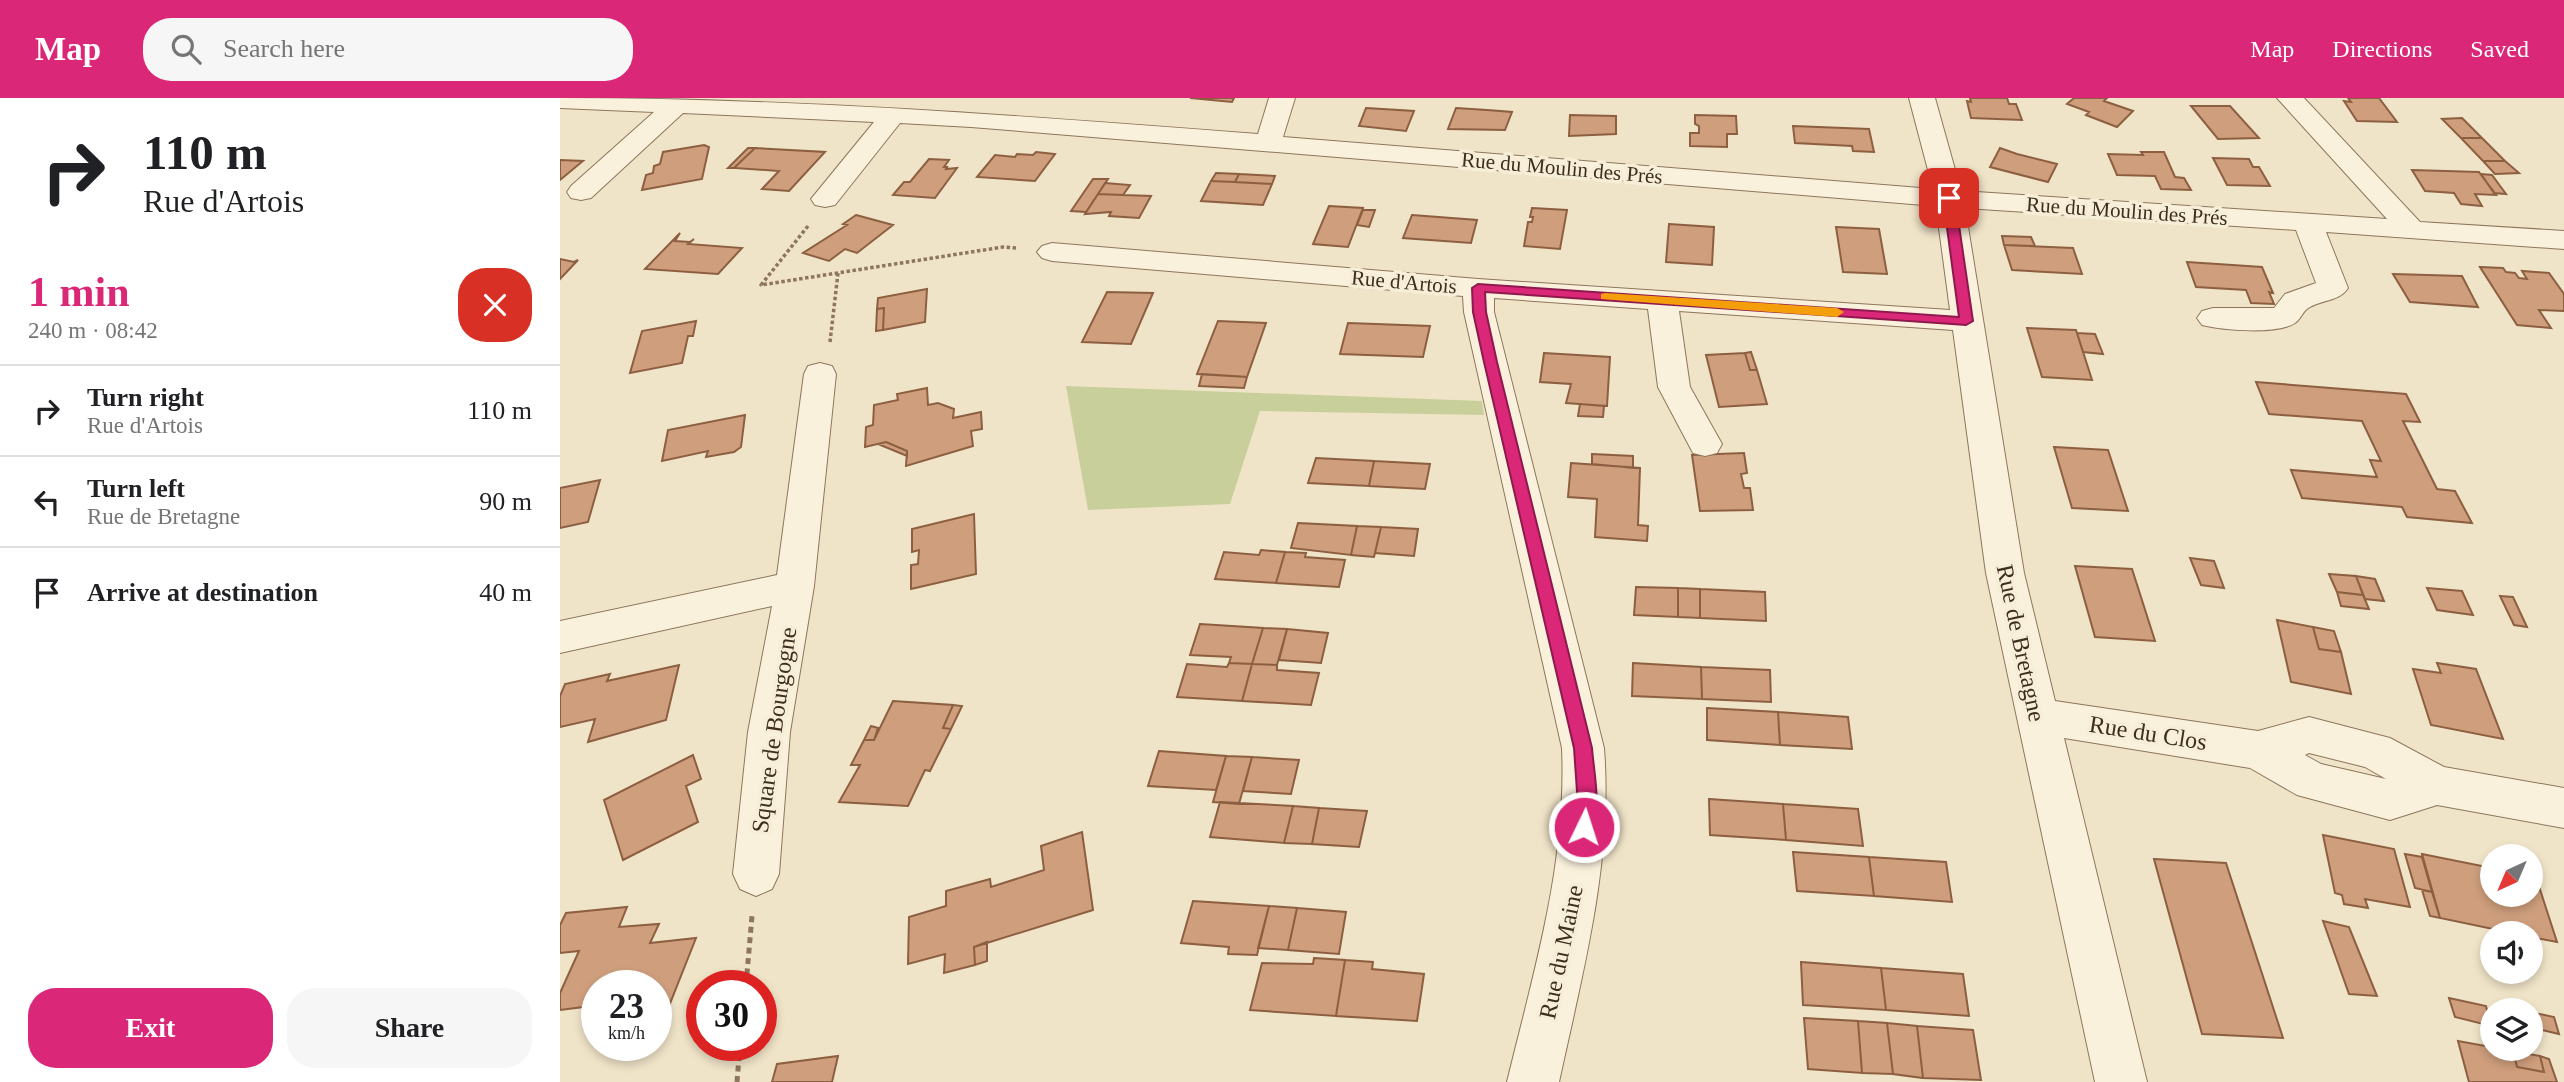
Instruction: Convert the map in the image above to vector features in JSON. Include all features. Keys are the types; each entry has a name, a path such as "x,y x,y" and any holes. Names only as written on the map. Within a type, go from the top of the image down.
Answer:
{"street":[{"path":"971,120 987,98"},
{"path":"1268,144 1282,98"},
{"name":"Rue de Bretagne","path":"1922,98 1949,198 2001,547 2121,1082"},
{"path":"2290,98 2412,230"},
{"name":"Rue du Moulin des Prés","path":"560,100 681,102 971,120 1949,198 2564,240"},
{"path":"581,192 681,102"},
{"path":"825,200 893,116"},
{"path":"2213,318 2265,320 2284,316 2296,302 2333,288 2308,224"},
{"name":"Rue d'Artois","path":"1052,252 1478,288 1966,321"},
{"name":"Rue du Maine","path":"1478,288 1482,326 1583,748 1586,772 1587,806 1575,889 1533,1082"},
{"path":"1662,300 1674,387 1705,444"},
{"name":"Square de Bourgogne","path":"756,873 769,733 795,586 820,374"},
{"name":"Square de Bourgogne","path":"560,637 795,586"},
{"name":"Rue du Clos","path":"2038,716 2258,750 2309,735 2375,751 2437,785 2564,807"}],"path":[{"path":"825,200 761,285 1003,247 1052,252"},
{"path":"820,374 828,364 838,273"},
{"path":"747,970 756,873"},
{"path":"737,1082 739,1061"}],"green space":[{"path":"1066,386 1482,401 1484,415 1260,411 1230,504 1088,510"}],"building":[{"path":"1190,98 1234,98 1232,102"},
{"path":"1970,98 2007,98 2009,104 2016,104 2022,120 1971,118 1967,101 1971,102"},
{"path":"2074,98 2107,98 2104,101 2133,111 2117,127 2067,104"},
{"path":"2348,98 2379,98 2397,122 2357,121 2344,101 2351,102"},
{"path":"2191,106 2230,106 2259,138 2218,139"},
{"path":"1366,108 1414,111 1406,131 1359,126"},
{"path":"1456,108 1512,112 1505,130 1448,129"},
{"path":"1570,115 1616,116 1616,134 1569,136"},
{"path":"1695,115 1736,116 1737,134 1727,134 1727,147 1690,146 1690,133 1699,133"},
{"path":"2462,118 2482,138 2461,138 2442,119"},
{"path":"1793,126 1869,129 1874,152 1853,151 1852,146 1795,143"},
{"path":"2461,138 2482,138 2505,161 2483,161"},
{"path":"704,145 709,147 702,179 642,190 646,175 653,173 654,166 660,164 663,152"},
{"path":"748,148 755,148 734,168 728,168"},
{"path":"755,148 825,152 789,191 762,189 779,171 734,168"},
{"path":"2000,148 2057,164 2048,182 1990,167"},
{"path":"1036,152 1055,154 1035,181 977,177 995,155 1015,157 1017,154 1033,155"},
{"path":"2141,152 2164,152 2175,177 2184,178 2191,190 2161,189 2155,176 2117,175 2108,154 2143,155"},
{"path":"2213,158 2249,159 2253,167 2259,167 2270,186 2227,185"},
{"path":"929,159 949,160 944,167 947,167 946,169 957,168 935,198 893,195 904,182 910,182"},
{"path":"560,160 583,161 560,180"},
{"path":"2483,161 2505,161 2519,173 2495,174"},
{"path":"2412,170 2479,172 2496,195 2475,194 2482,206 2461,204 2454,193 2425,191"},
{"path":"1216,173 1239,174 1235,182 1211,181"},
{"path":"1239,174 1275,176 1272,184 1235,182"},
{"path":"2481,174 2492,175 2506,194 2494,193"},
{"path":"1093,179 1108,179 1086,212 1071,211"},
{"path":"1211,181 1272,184 1263,205 1201,201"},
{"path":"1105,183 1130,185 1123,195 1098,194"},
{"path":"1098,194 1151,196 1139,218 1109,216 1111,212 1085,214"},
{"path":"1329,206 1363,208 1348,247 1313,244"},
{"path":"1532,208 1567,210 1560,249 1524,246 1528,222 1532,222"},
{"path":"1363,210 1375,210 1369,227 1357,225"},
{"path":"856,215 893,225 857,253 845,249 829,261 803,253 847,225 843,224"},
{"path":"1412,215 1477,220 1471,243 1403,238"},
{"path":"1669,224 1714,227 1712,265 1666,262"},
{"path":"1836,227 1879,229 1887,274 1843,272"},
{"path":"680,233 675,241 690,242 694,239 688,244 742,248 718,274 645,269"},
{"path":"2002,236 2031,237 2035,246 2004,245"},
{"path":"2004,245 2073,248 2082,274 2012,270"},
{"path":"560,259 574,262 578,260 560,279"},
{"path":"2187,262 2262,267 2273,293 2269,292 2274,304 2251,303 2246,290 2196,287"},
{"path":"2480,267 2503,268 2506,272 2515,273 2519,278 2527,279 2522,271 2549,273 2564,294 2564,311 2539,310 2551,328 2517,325"},
{"path":"2393,274 2462,276 2478,307 2410,302"},
{"path":"927,289 925,322 883,330 884,308 877,309 878,298"},
{"path":"1107,292 1153,293 1131,344 1082,342"},
{"path":"884,308 883,330 876,331 877,309"},
{"path":"696,321 693,336 688,336 682,363 630,373 642,331"},
{"path":"1218,321 1266,323 1247,377 1197,374"},
{"path":"1348,323 1430,326 1423,357 1340,354"},
{"path":"2027,328 2076,330 2092,380 2042,377"},
{"path":"2077,333 2095,334 2103,354 2083,352"},
{"path":"1751,352 1757,370 1750,370 1745,353"},
{"path":"1544,353 1610,357 1607,406 1566,403 1571,384 1540,382"},
{"path":"1745,353 1750,370 1757,370 1767,404 1719,407 1706,355"},
{"path":"1202,374 1247,377 1244,388 1199,386"},
{"path":"2256,382 2406,394 2420,422 2403,421 2437,489 2455,491 2472,523 2407,517 2402,507 2302,498 2291,470 2377,477 2370,460 2381,461 2362,421 2269,414"},
{"path":"927,388 928,405 938,403 954,409 953,418 981,412 982,429 971,431 973,446 906,466 907,451 886,442 865,447 866,427 873,425 874,405 898,400 897,394"},
{"path":"1580,404 1604,406 1603,417 1578,416"},
{"path":"745,415 741,447 734,452 706,457 708,451 662,461 668,430"},
{"path":"886,442 907,451 907,456 878,444"},
{"path":"2054,447 2108,450 2128,511 2072,508"},
{"path":"1744,453 1747,473 1741,474 1744,488 1750,488 1753,510 1700,511 1692,455"},
{"path":"1592,454 1633,456 1633,468 1592,464"},
{"path":"1316,458 1374,461 1369,486 1308,483"},
{"path":"1374,461 1430,464 1425,489 1369,486"},
{"path":"1571,463 1640,468 1638,525 1648,526 1647,541 1595,537 1597,499 1568,497"},
{"path":"600,480 588,522 560,528 560,488"},
{"path":"974,514 976,574 911,589 911,565 918,564 919,550 912,552 912,529"},
{"path":"1298,523 1357,526 1351,555 1291,548"},
{"path":"1357,526 1381,527 1374,557 1351,555"},
{"path":"1381,527 1418,529 1414,556 1375,553"},
{"path":"1261,550 1285,552 1276,583 1215,579 1224,552 1259,555"},
{"path":"1285,552 1306,553 1305,557 1345,560 1339,587 1276,583"},
{"path":"2190,558 2214,561 2224,588 2201,585"},
{"path":"2075,566 2132,569 2155,641 2095,637"},
{"path":"2329,574 2356,576 2363,595 2337,592"},
{"path":"2356,576 2375,579 2384,601 2365,599"},
{"path":"1636,587 1678,588 1678,617 1634,615"},
{"path":"1678,588 1700,589 1700,618 1678,617"},
{"path":"2427,588 2462,591 2473,615 2437,610"},
{"path":"1700,589 1765,592 1766,621 1700,618"},
{"path":"2337,592 2363,595 2369,609 2341,606"},
{"path":"2500,596 2513,597 2527,627 2514,625"},
{"path":"2277,620 2313,627 2319,649 2341,652 2351,694 2291,682"},
{"path":"1200,624 1263,628 1252,664 1229,663 1231,657 1190,655"},
{"path":"2313,627 2334,631 2341,652 2319,649"},
{"path":"1263,628 1287,629 1277,665 1252,664"},
{"path":"1287,629 1328,633 1321,663 1279,660"},
{"path":"1229,663 1252,664 1242,701 1177,697 1187,664 1227,667"},
{"path":"1633,663 1701,667 1702,699 1632,696"},
{"path":"2437,663 2476,669 2503,739 2431,725 2413,669 2441,673"},
{"path":"1252,664 1277,665 1277,670 1319,673 1311,705 1242,701"},
{"path":"679,665 666,720 588,742 595,719 560,727 560,696 565,684 610,674 607,681"},
{"path":"1701,667 1770,670 1771,702 1702,699"},
{"path":"893,701 953,705 943,728 951,729 930,771 925,770 908,806 839,802 860,765 851,765 864,740 874,740"},
{"path":"953,705 962,706 951,729 943,728"},
{"path":"1707,708 1778,712 1780,745 1707,740"},
{"path":"1778,712 1848,717 1852,749 1780,745"},
{"path":"871,726 878,728 874,740 864,740"},
{"path":"1159,751 1226,756 1216,790 1148,786"},
{"path":"693,755 701,779 686,786 698,822 623,860 604,800"},
{"path":"1226,756 1252,757 1239,804 1213,802"},
{"path":"1252,757 1299,760 1291,794 1243,791"},
{"path":"1709,799 1783,804 1786,840 1710,835"},
{"path":"1220,802 1293,806 1284,843 1210,837"},
{"path":"1783,804 1858,809 1863,846 1786,840"},
{"path":"1293,806 1319,808 1312,844 1284,843"},
{"path":"1319,808 1367,811 1359,847 1312,844"},
{"path":"1082,832 1093,910 974,947 975,965 944,973 945,954 908,964 909,917 946,906 946,891 990,879 991,887 1044,870 1041,846"},
{"path":"2323,835 2394,849 2410,907 2365,899 2368,908 2344,904 2342,895 2335,893"},
{"path":"1793,852 1869,857 1874,896 1797,891"},
{"path":"2405,854 2422,857 2432,892 2415,888"},
{"path":"2422,854 2480,866 2480,907 2543,907 2543,899 2557,942 2543,939 2543,921 2480,921 2480,926 2440,918"},
{"path":"1869,857 1946,862 1952,902 1874,896"},
{"path":"2154,859 2226,863 2283,1038 2202,1034"},
{"path":"2422,890 2432,892 2440,918 2430,916"},
{"path":"1193,901 1269,906 1257,955 1228,954 1229,947 1181,943"},
{"path":"1269,906 1297,908 1288,950 1258,948"},
{"path":"627,907 619,927 659,924 650,943 696,938 672,998 672,970 581,970 581,1007 560,1010 560,993 579,951 560,953 560,925 566,913"},
{"path":"1297,908 1346,912 1339,954 1288,950"},
{"path":"2323,921 2349,927 2377,996 2349,994"},
{"path":"987,942 987,961 975,965 974,947"},
{"path":"1314,958 1345,960 1336,1016 1250,1010 1262,963 1313,964"},
{"path":"1345,960 1373,962 1372,969 1424,974 1417,1021 1336,1016"},
{"path":"1801,962 1881,968 1886,1010 1803,1005"},
{"path":"1881,968 1963,974 1969,1016 1886,1010"},
{"path":"2449,998 2480,1005 2480,1023 2455,1017"},
{"path":"2543,1015 2554,1017 2559,1034 2543,1030"},
{"path":"1804,1018 1858,1021 1862,1073 1808,1069"},
{"path":"1858,1021 1887,1023 1893,1074 1862,1073"},
{"path":"1887,1023 1917,1026 1923,1078 1893,1074"},
{"path":"1917,1026 1973,1030 1981,1080 1923,1078"},
{"path":"2458,1041 2480,1045 2480,1061 2516,1061 2517,1067 2544,1072 2541,1061 2543,1057 2549,1059 2557,1082 2469,1082"},
{"path":"838,1056 832,1082 772,1082 777,1064"},
{"path":"2516,1061 2541,1061 2544,1072 2517,1067"}],"slow traffic":[{"path":"1605,297 1837,312"}],"route":[{"path":"1584,827 1587,806 1583,748 1513,461 1479,312 1478,288 1966,321 1949,198"}]}
